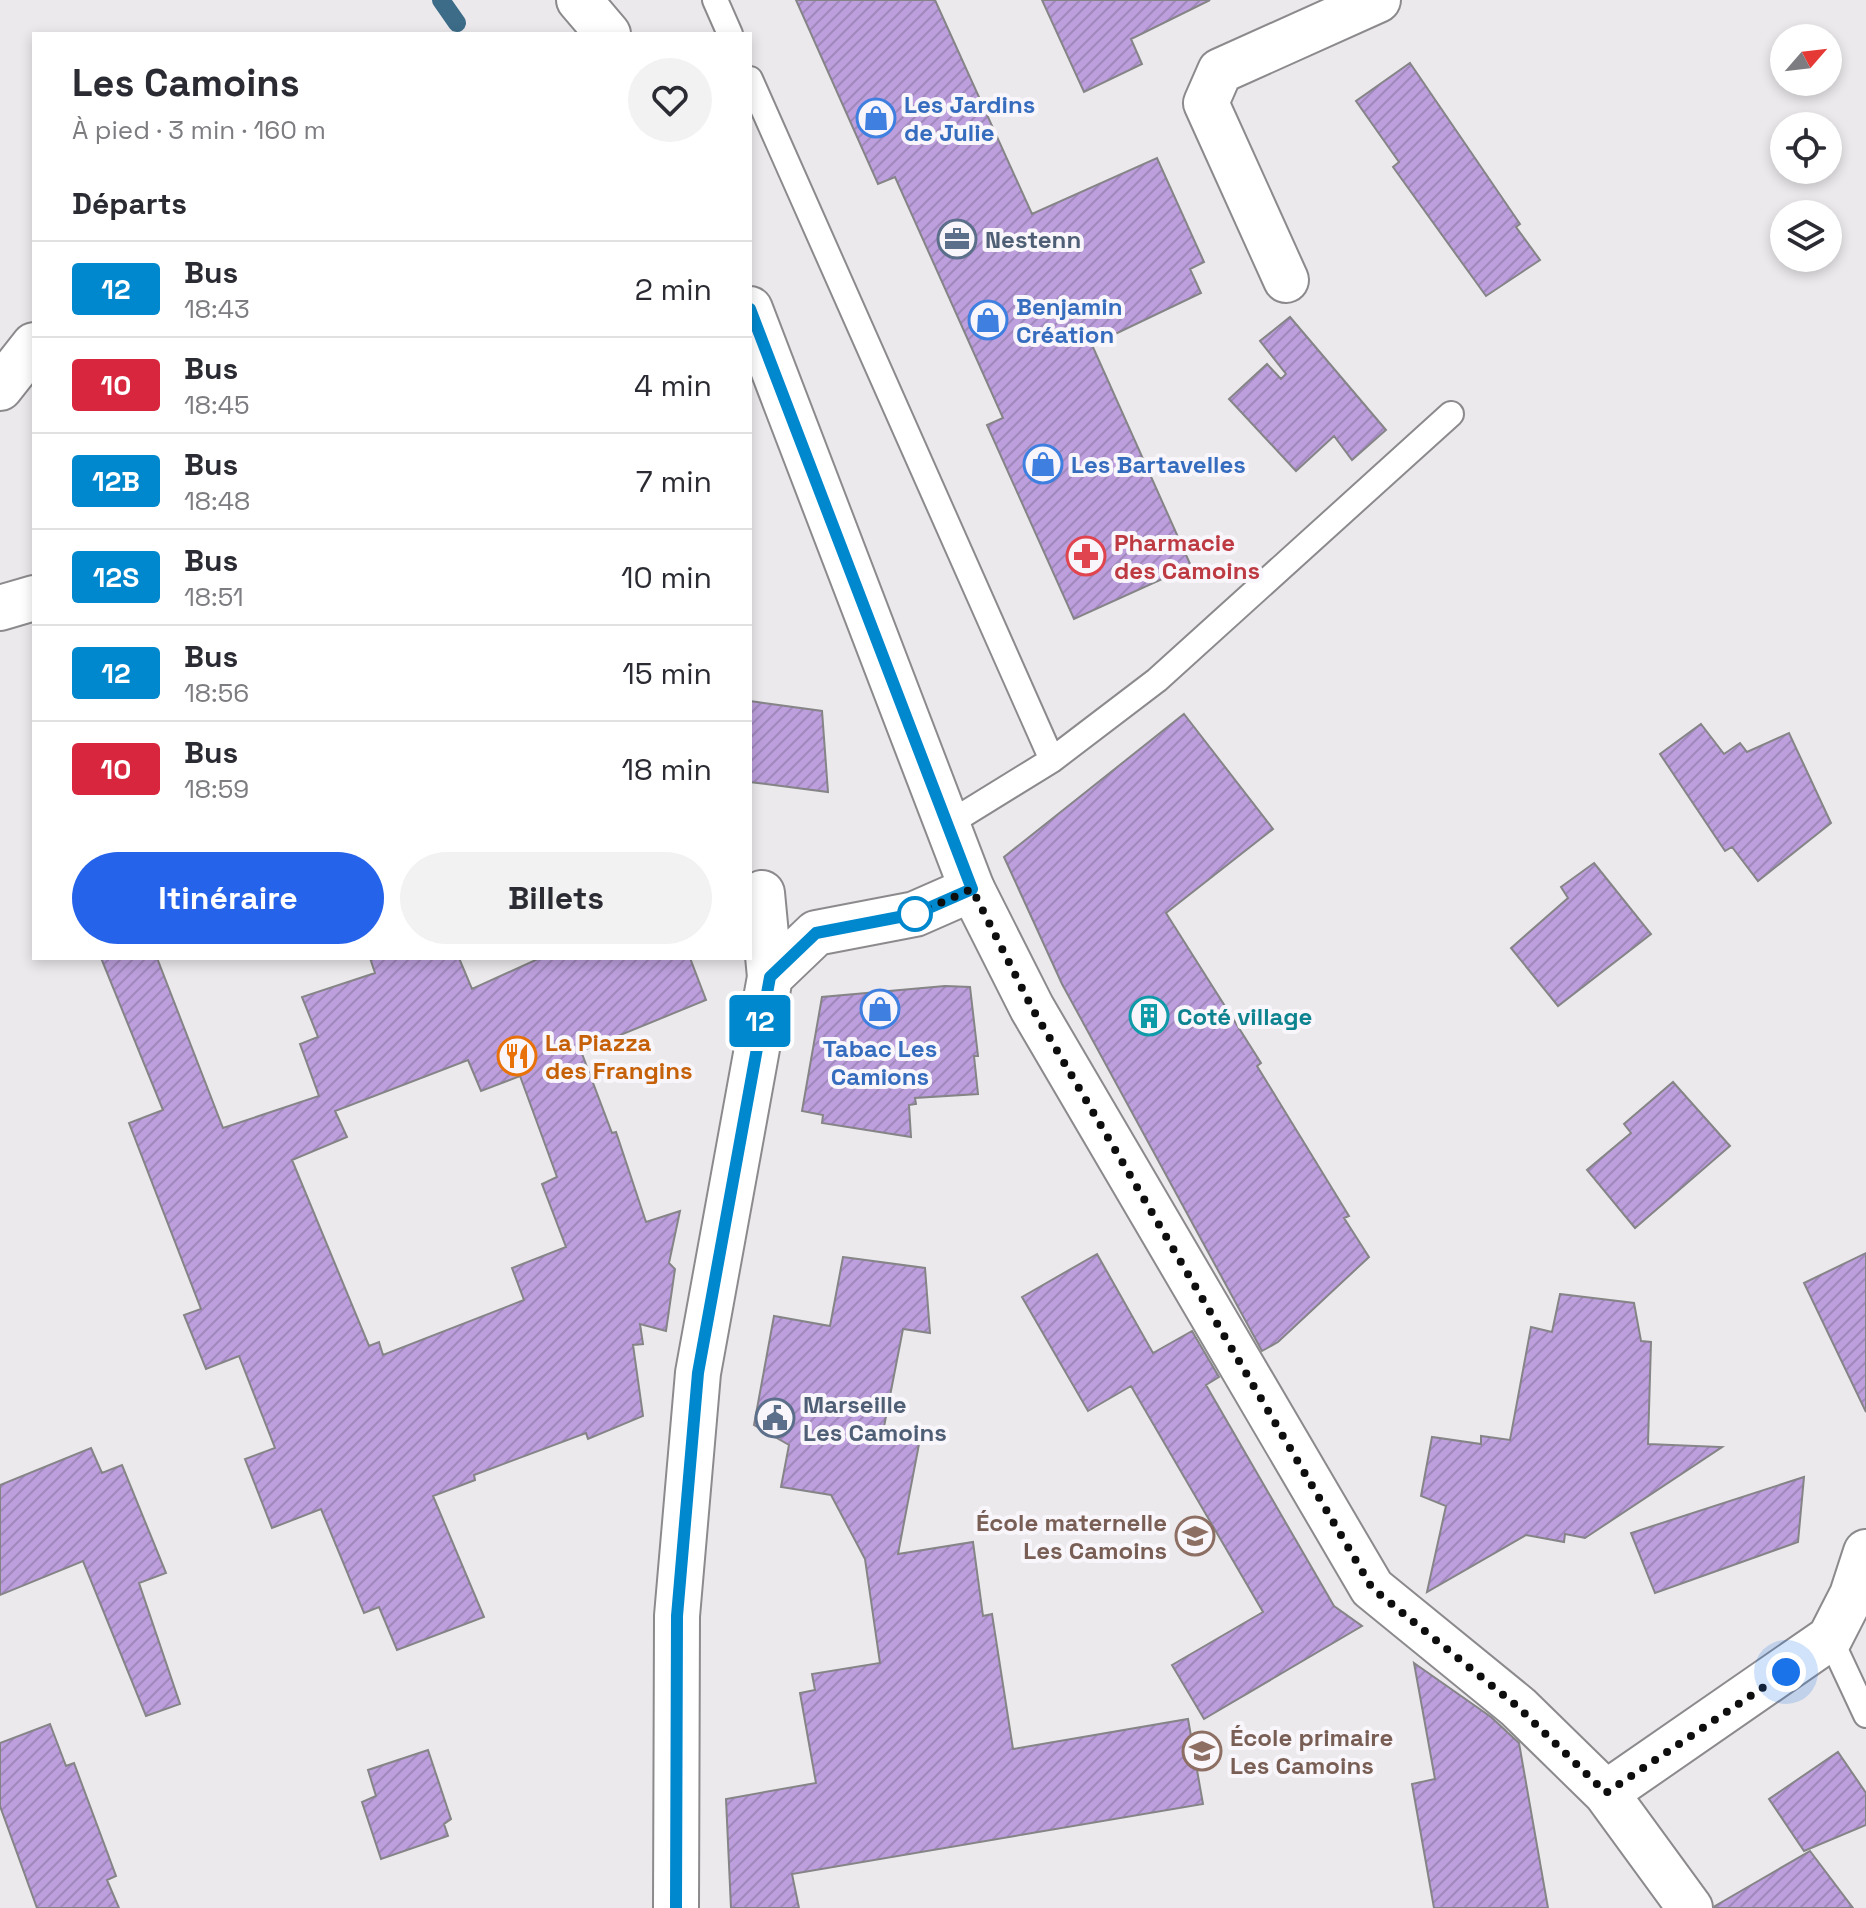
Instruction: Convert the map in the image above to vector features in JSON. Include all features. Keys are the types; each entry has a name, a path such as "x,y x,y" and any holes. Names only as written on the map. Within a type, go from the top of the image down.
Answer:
{"street":[{"path":"563,0 573,32"},
{"path":"579,0 606,32"},
{"path":"1286,280 1206,103 1220,71 1378,0"},
{"path":"752,314 945,826 972,889 1032,1008 1372,1588 1518,1707 1606,1793 1690,1908"},
{"path":"0,388 32,348"},
{"path":"0,608 32,599"},
{"path":"756,886 816,933"},
{"path":"676,1908 677,1616 698,1373 770,977 756,886"},
{"path":"770,977 816,933 915,914 972,889"},
{"path":"1606,1793 1830,1638 1852,1595 1866,1552"}],"lane":[{"path":"715,0 729,32"},
{"path":"752,84 1052,760"},
{"path":"945,826 1052,760 1157,680 1451,414"},
{"path":"1830,1638 1866,1715"}],"building":[{"path":"796,0 935,0 1032,214 1157,158 1204,262 1190,269 1201,293 1092,345 1191,566 1074,619 987,425 1003,418 895,177 878,184"},
{"path":"1042,0 1210,0 1131,39 1142,64 1084,92"},
{"path":"1410,63 1520,224 1516,227 1540,260 1486,296 1393,167 1399,162 1356,101"},
{"path":"1290,317 1386,430 1352,460 1334,436 1296,471 1229,399 1267,364 1281,379 1286,374 1260,341"},
{"path":"752,701 822,711 828,792 752,782"},
{"name":"Coté village","path":"1184,714 1273,829 1166,913 1261,1063 1257,1066 1349,1216 1344,1218 1369,1257 1278,1342 1262,1351 1062,984 1004,857"},
{"path":"1701,724 1724,754 1740,743 1747,752 1789,733 1831,823 1758,881 1732,847 1725,851 1660,754"},
{"path":"1594,863 1651,934 1558,1006 1511,948 1568,898 1561,887"},
{"path":"102,960 158,960 223,1128 319,1096 300,1044 318,1037 302,997 375,973 371,960 460,960 472,989 536,960 691,960 706,1000 581,1051 612,1133 616,1132 646,1222 680,1211 669,1263 675,1269 666,1331 640,1324 643,1344 633,1345 643,1416 588,1439 586,1433 474,1475 475,1480 433,1496 484,1617 397,1650 379,1607 364,1613 321,1509 272,1528 245,1459 275,1448 239,1356 206,1369 184,1315 201,1309 129,1123 163,1110","holes":["468,1060 481,1091 520,1076 557,1177 542,1184 566,1247 512,1268 524,1300 383,1355 379,1342 369,1346 292,1160 347,1137 335,1111"]},
{"path":"945,986 970,987 978,1056 974,1056 978,1094 915,1098 916,1104 909,1105 911,1137 822,1123 823,1115 802,1111 822,997"},
{"path":"1673,1082 1730,1146 1635,1228 1587,1170 1631,1133 1624,1124"},
{"path":"1866,1253 1866,1412 1804,1283"},
{"path":"1097,1254 1153,1353 1192,1331 1219,1377 1206,1385 1334,1606 1362,1626 1204,1719 1172,1665 1263,1612 1131,1386 1088,1411 1022,1297"},
{"path":"843,1257 925,1268 930,1333 903,1329 882,1437 919,1444 898,1554 973,1542 983,1616 992,1614 1013,1749 1188,1719 1203,1804 792,1874 799,1908 731,1908 726,1799 816,1783 800,1693 815,1690 812,1674 880,1663 865,1559 831,1495 781,1487 789,1445 754,1425 774,1316 830,1326"},
{"path":"1560,1294 1634,1303 1641,1341 1651,1342 1648,1444 1722,1447 1585,1538 1565,1534 1564,1542 1526,1535 1427,1592 1446,1506 1421,1496 1432,1437 1481,1444 1481,1436 1510,1440 1531,1327 1552,1332"},
{"path":"91,1448 102,1473 122,1465 166,1573 139,1583 180,1704 146,1716 83,1561 0,1595 0,1485"},
{"path":"1804,1477 1798,1542 1655,1593 1631,1533"},
{"path":"1414,1663 1491,1717 1519,1743 1548,1908 1434,1908 1412,1784 1435,1779"},
{"path":"50,1724 66,1766 74,1763 116,1876 107,1880 119,1908 37,1908 0,1806 0,1743"},
{"path":"428,1750 451,1819 444,1824 448,1836 381,1859 362,1802 376,1796 368,1770"},
{"path":"1838,1752 1866,1793 1866,1825 1804,1851 1769,1799"},
{"path":"1810,1851 1853,1908 1715,1908 1715,1906"}],"waterway":[{"path":"441,0 457,23"}],"bus line":[{"name":"12","path":"676,1908 677,1616 698,1373 770,977 816,933 915,914 972,889 945,826 800,434 752,314"}],"place":[{"name":"Les Jardins de Julie","path":"876,118"},
{"name":"Nestenn","path":"957,239"},
{"name":"Benjamin Création","path":"988,320"},
{"name":"Les Bartavelles","path":"1043,464"},
{"name":"Pharmacie des Camoins","path":"1086,556"},
{"name":"Tabac Les Camions","path":"880,1009"},
{"name":"Coté village","path":"1149,1016"},
{"name":"La Piazza des Frangins","path":"517,1056"},
{"name":"Marseille Les Camoins","path":"775,1418"},
{"name":"École maternelle Les Camoins","path":"1195,1536"},
{"name":"École primaire Les Camoins","path":"1202,1751"}],"route":[{"path":"915,914 972,889 1032,1008 1372,1588 1518,1707 1606,1793 1786,1672"}]}
